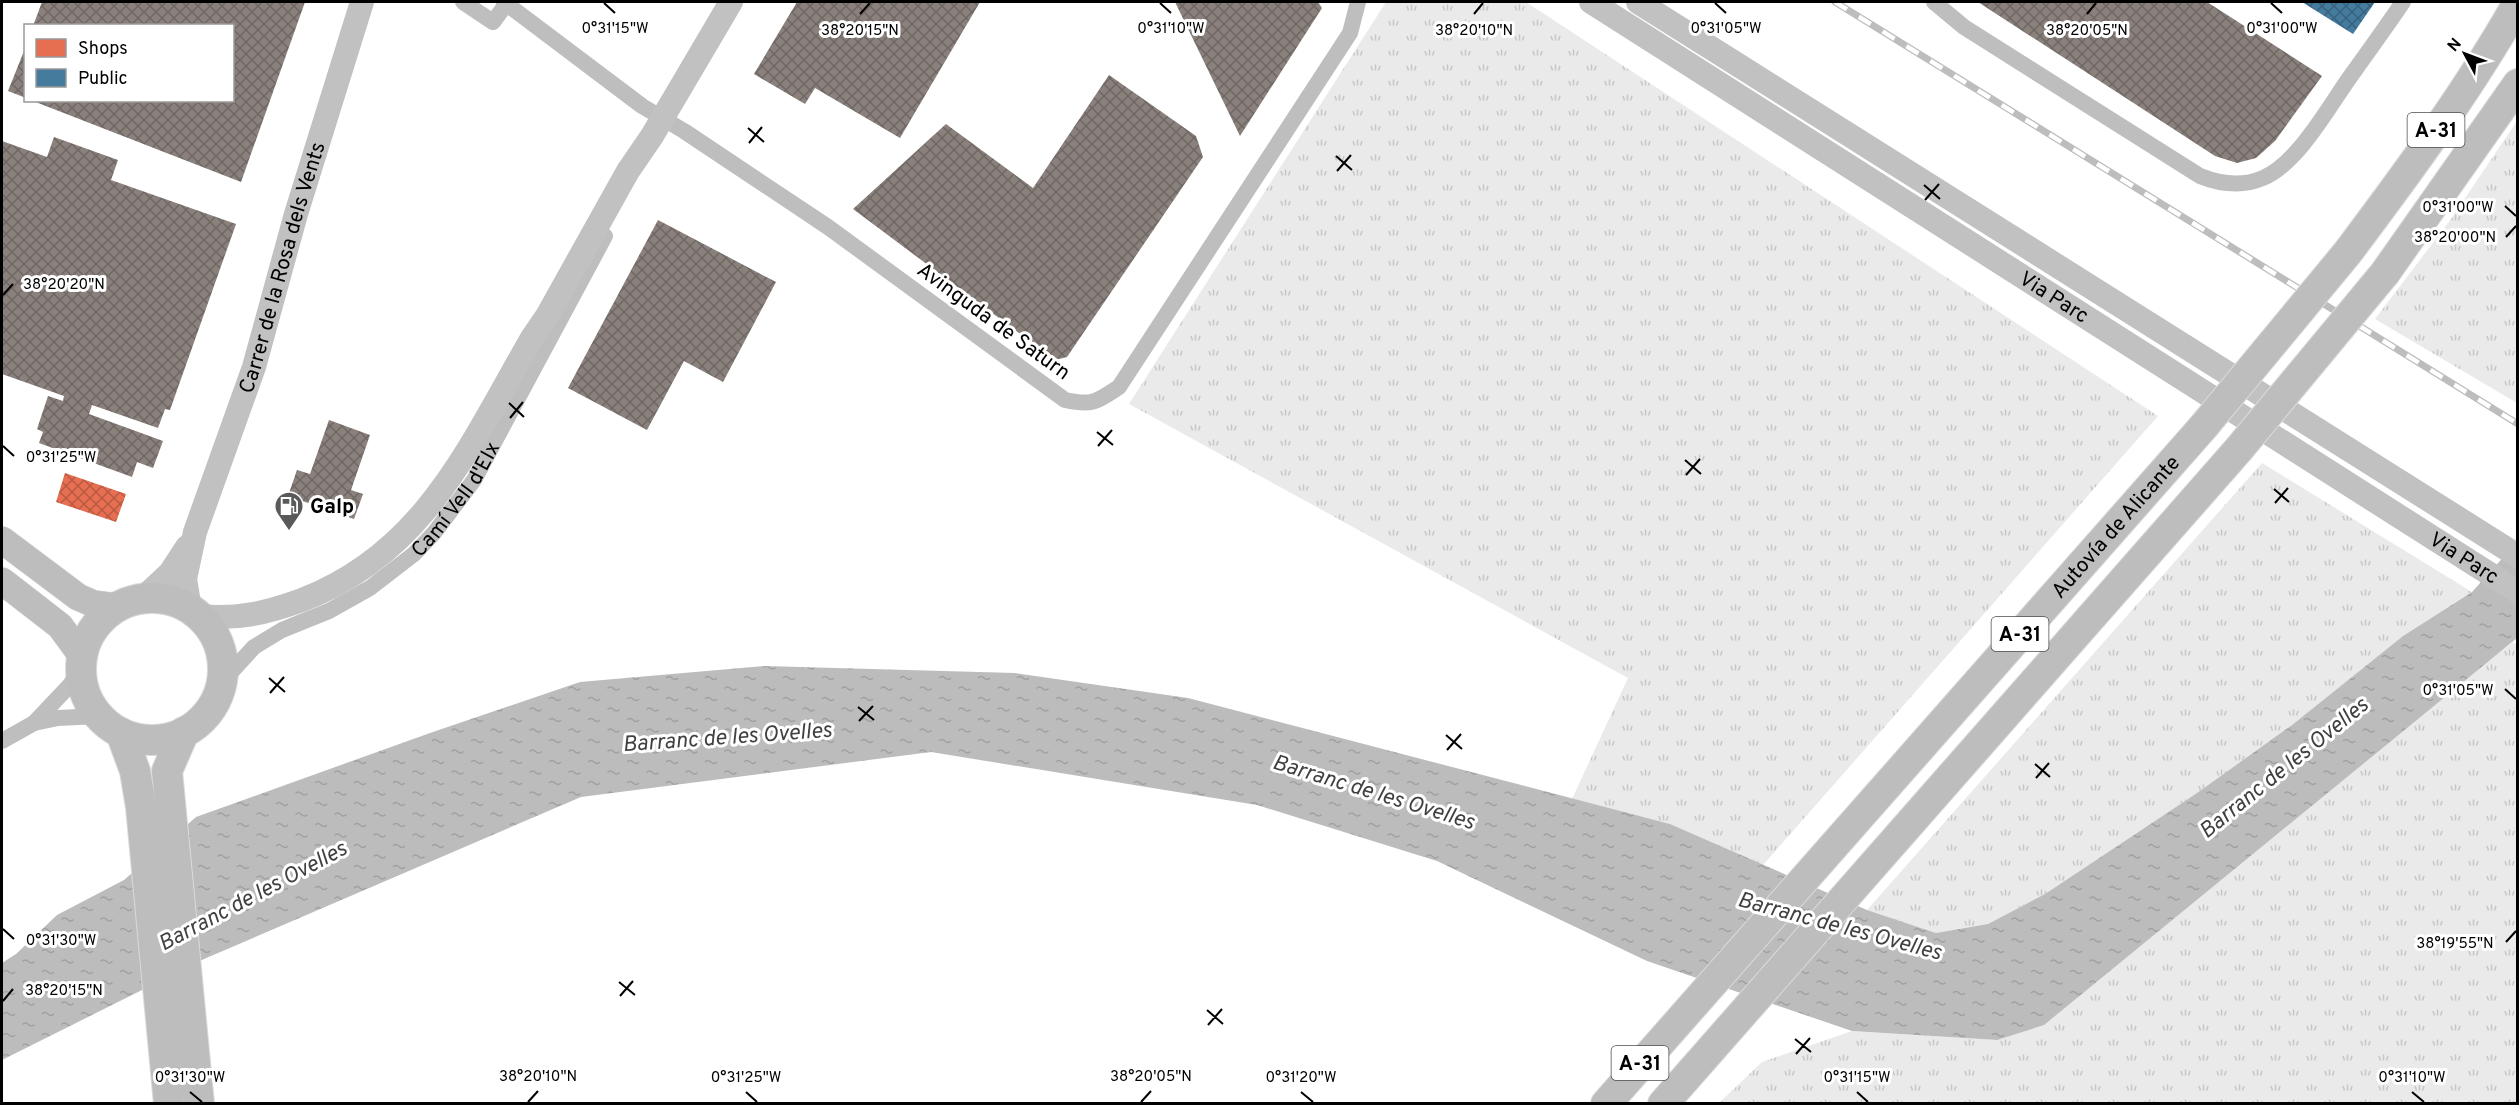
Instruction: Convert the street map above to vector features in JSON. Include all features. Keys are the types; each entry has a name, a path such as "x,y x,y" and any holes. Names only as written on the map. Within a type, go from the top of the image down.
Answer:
{"highway":[{"name":"Autovía de Alicante","path":"1606,1104 1675,1023 2204,426 2348,252 2455,102 2517,3"},
{"name":"Autovía de Alicante","path":"1663,1104 2239,449 2385,273 2517,84"},
{"path":"109,725 136,739 152,740 169,738 184,732 204,717 218,696 221,683 221,654 217,640 194,613 167,600 130,603 101,620 89,637 81,662 85,694 109,725 135,771 141,807 168,1092"},
{"path":"184,732 167,771 199,1104"}],"main road":[{"name":"Carrer de la Rosa dels Vents","path":"194,613 185,579 195,532 254,367 299,205 362,2"},
{"name":"Camí Vell d'Elx","path":"194,613 225,619 252,616 310,597 330,588 370,563 412,527 450,479 547,316 627,171 657,127 731,2"},
{"name":"Via Parc","path":"1591,2 2517,592"},
{"name":"Via Parc","path":"1638,2 2517,556"},
{"name":"Carrer de la Rosa dels Vents","path":"130,603 170,573 195,532"},
{"path":"2,540 78,597 94,604 130,603"},
{"path":"2,581 60,626 81,662"}],"street":[{"name":"Avinguda de Saturn","path":"463,2 493,22 505,2 642,105 657,127 828,227 1065,400 1086,404 1119,387 1350,33 1358,2"},
{"path":"1934,2 1974,33 2200,177 2217,183 2240,184 2263,179 2279,169 2304,142 2403,2"},
{"name":"Camí Vell d'Elx","path":"221,683 237,664 262,641 328,611 370,588 414,554 434,533 480,470 591,262 657,127"},
{"path":"34,723 69,685 81,662"},
{"path":"2,741 34,723 58,718 109,725"}],"green space":[{"path":"1386,2 1526,2 2158,416 1763,865 1670,824 1572,799 1628,678 1129,404"},
{"path":"2517,121 2518,403 2375,319 2451,219"},
{"path":"2262,463 2472,592 2403,636 2292,725 2197,793 2045,894 1988,924 1936,933 1867,910"},
{"path":"2513,642 2517,645 2517,1103 1718,1104 1762,1062 1852,1031 1996,1040"}],"water":[{"name":"Barranc de les Ovelles","path":"2517,542 2517,638 2044,1025 1997,1040 1852,1031 1647,961 1437,861 1257,805 931,752 581,797 204,959 2,1060 2,963 16,954 57,915 124,880 196,817 580,682 764,666 1015,673 1188,698 1670,824 1867,910 1936,933 1988,924 2045,894 2197,793 2292,725 2403,636 2472,592"}],"building: Shops":[{"path":"65,473 126,494 116,522 56,502"}],"building: Public":[{"path":"2302,2 2375,2 2353,34"}],"building: Industry":[{"path":"42,2 305,2 241,182 36,102 234,102 234,24 34,24"},
{"path":"797,2 980,2 900,138 815,88 805,104 754,74"},
{"path":"1175,2 1318,2 1322,8 1240,136"},
{"path":"1978,2 2207,2 2322,76 2275,141 2256,158 2237,163 2215,156"},
{"path":"24,51 24,97 8,91"},
{"path":"1109,75 1196,136 1203,157 1067,357 1055,360 853,209 946,124 1033,188"},
{"path":"54,137 118,160 111,180 236,224 170,410 165,409 158,428 92,405 89,414 163,441 153,468 137,462 132,477 39,443 43,432 37,429 48,396 63,401 64,396 2,374 2,141 47,157"},
{"path":"658,220 776,282 723,382 684,361 647,430 568,388"},
{"path":"329,420 370,435 351,490 363,494 354,519 288,496 297,470 310,474"}],"railway":[{"path":"1835,2 2518,424"}],"place":[{"name":"Galp","path":"289,532"}]}
